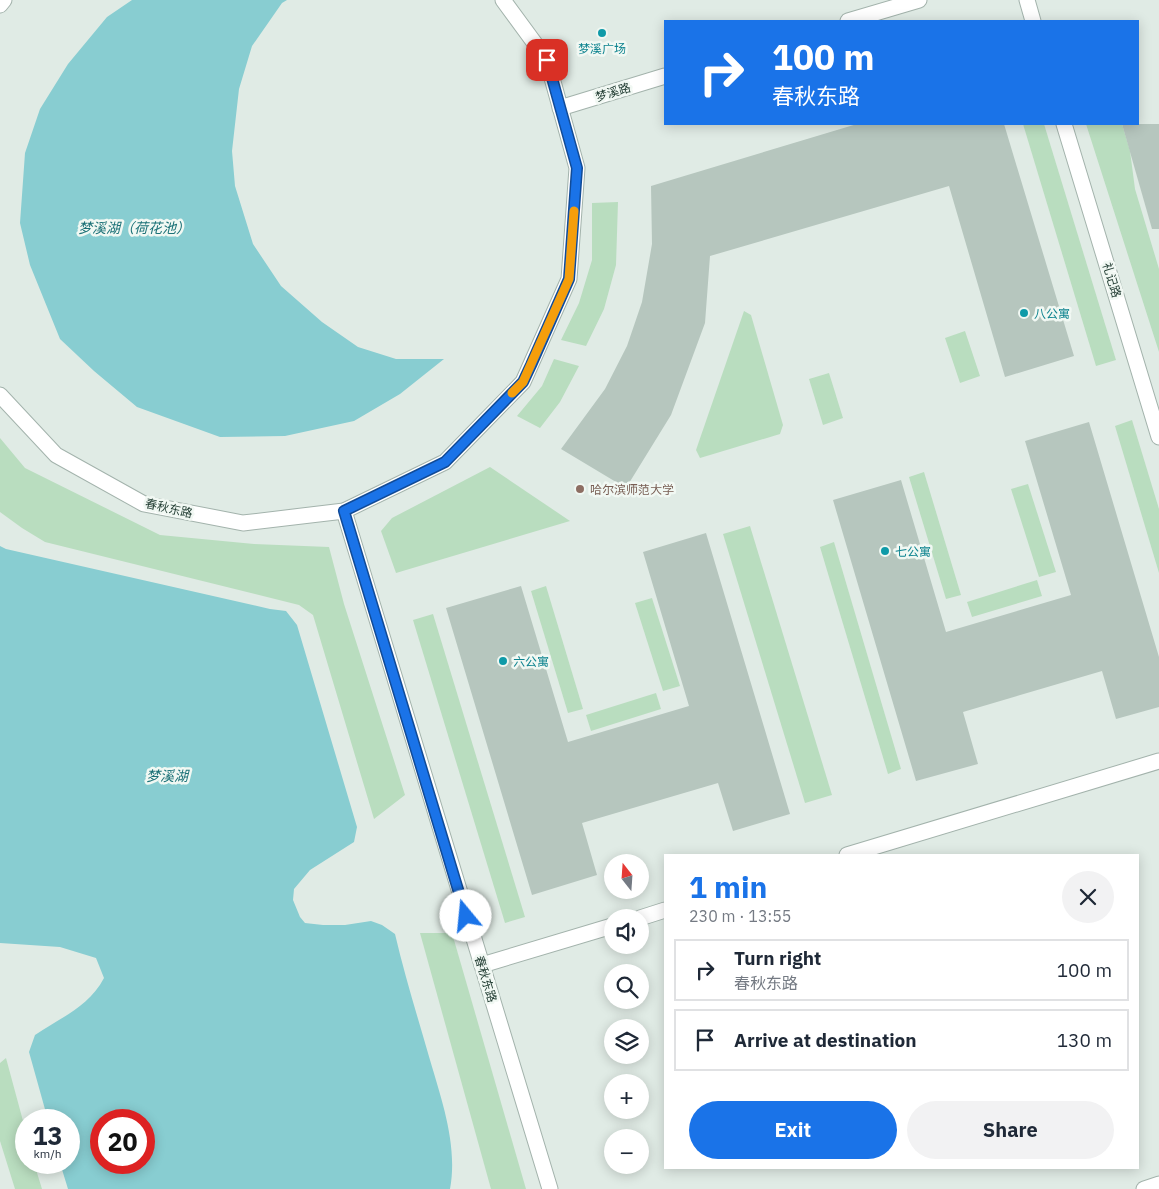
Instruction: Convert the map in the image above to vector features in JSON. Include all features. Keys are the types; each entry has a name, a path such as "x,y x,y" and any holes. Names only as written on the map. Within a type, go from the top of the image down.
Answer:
{"lane":[{"path":"0,5 4,0"},
{"name":"春秋东路","path":"0,395 56,455 144,504 243,523 344,511 445,462 523,382 569,279 577,168 547,60 503,0"},
{"path":"851,20 919,0"},
{"path":"1027,0 1033,20"},
{"name":"梦溪路","path":"560,108 664,76"},
{"name":"礼记路","path":"1064,125 1159,437"},
{"name":"春秋东路","path":"344,511 550,1189"},
{"path":"850,854 1159,761"},
{"path":"649,915 664,910"},
{"path":"482,965 604,928"},
{"path":"1144,1189 1159,1184"}],"green space":[{"path":"1023,125 1044,125 1116,360 1096,366"},
{"path":"1086,125 1122,125 1130,151 1135,189 1159,269 1159,352"},
{"path":"618,202 616,265 604,309 586,346 561,340 579,303 592,260 592,203"},
{"path":"744,311 751,315 783,425 780,434 700,458 696,450"},
{"path":"965,331 980,376 960,383 945,338"},
{"path":"554,359 579,366 560,402 540,428 517,416 542,386"},
{"path":"829,373 843,418 823,425 809,379"},
{"path":"1132,420 1159,509 1159,573 1115,426"},
{"path":"0,438 25,468 160,535 254,544 329,547 344,604 405,795 374,819 313,615 299,605 45,542 0,512"},
{"path":"490,467 570,521 396,573 381,531 392,518"},
{"path":"924,472 961,595 946,599 909,477"},
{"path":"1028,484 1056,572 1039,577 1011,489"},
{"path":"750,526 832,795 805,803 723,534"},
{"path":"834,542 901,769 888,774 820,547"},
{"path":"1037,580 1042,596 972,617 967,602"},
{"path":"546,586 583,709 568,713 531,591"},
{"path":"652,598 680,686 663,691 635,603"},
{"path":"433,614 525,917 505,923 413,620"},
{"path":"656,693 661,709 591,731 586,715"},
{"path":"420,933 452,933 526,1189 491,1189"},
{"path":"6,1058 20,1109 15,1109 15,1174 37,1174 42,1189 15,1189 0,1141 0,1063"}],"water":[{"name":"梦溪湖（荷花池）","path":"132,0 287,0 282,3 252,46 239,89 232,151 235,186 253,244 281,286 322,322 358,347 396,359 444,359 400,394 354,421 285,436 220,437 137,407 60,339 30,265 20,223 25,153 40,109 68,64 107,17"},
{"name":"梦溪湖","path":"0,546 6,549 270,609 286,611 297,625 357,827 354,842 310,870 294,889 293,900 300,917 305,923 345,925 371,921 382,925 395,934 448,1124 452,1156 450,1189 68,1189 63,1174 80,1174 80,1109 45,1109 29,1052 35,1035 82,1004 98,988 104,978 96,958 60,947 0,943"}],"building":[{"path":"1159,124 1159,229 1152,229 1122,125"},
{"name":"八公寓","path":"854,125 1004,125 1074,356 1005,377 949,186 710,256 705,323 671,415 626,488 561,449 605,389 627,346 642,302 652,244 651,186"},
{"name":"七公寓","path":"1089,422 1159,657 1159,707 1116,719 1102,671 963,712 978,764 916,781 833,500 901,480 946,632 1071,595 1025,441"},
{"name":"六公寓","path":"706,533 790,814 733,831 718,783 582,823 597,875 532,895 446,608 521,586 568,742 689,706 643,552"}],"slow traffic":[{"path":"512,393 523,382 569,279 574,211"}],"place":[{"name":"梦溪广场","path":"602,33"},
{"name":"八公寓","path":"1024,313"},
{"name":"哈尔滨师范大学","path":"580,489"},
{"name":"七公寓","path":"885,551"},
{"name":"六公寓","path":"503,661"}],"route":[{"path":"466,916 344,511 445,462 523,382 531,365 569,279 577,168 547,60"}]}
